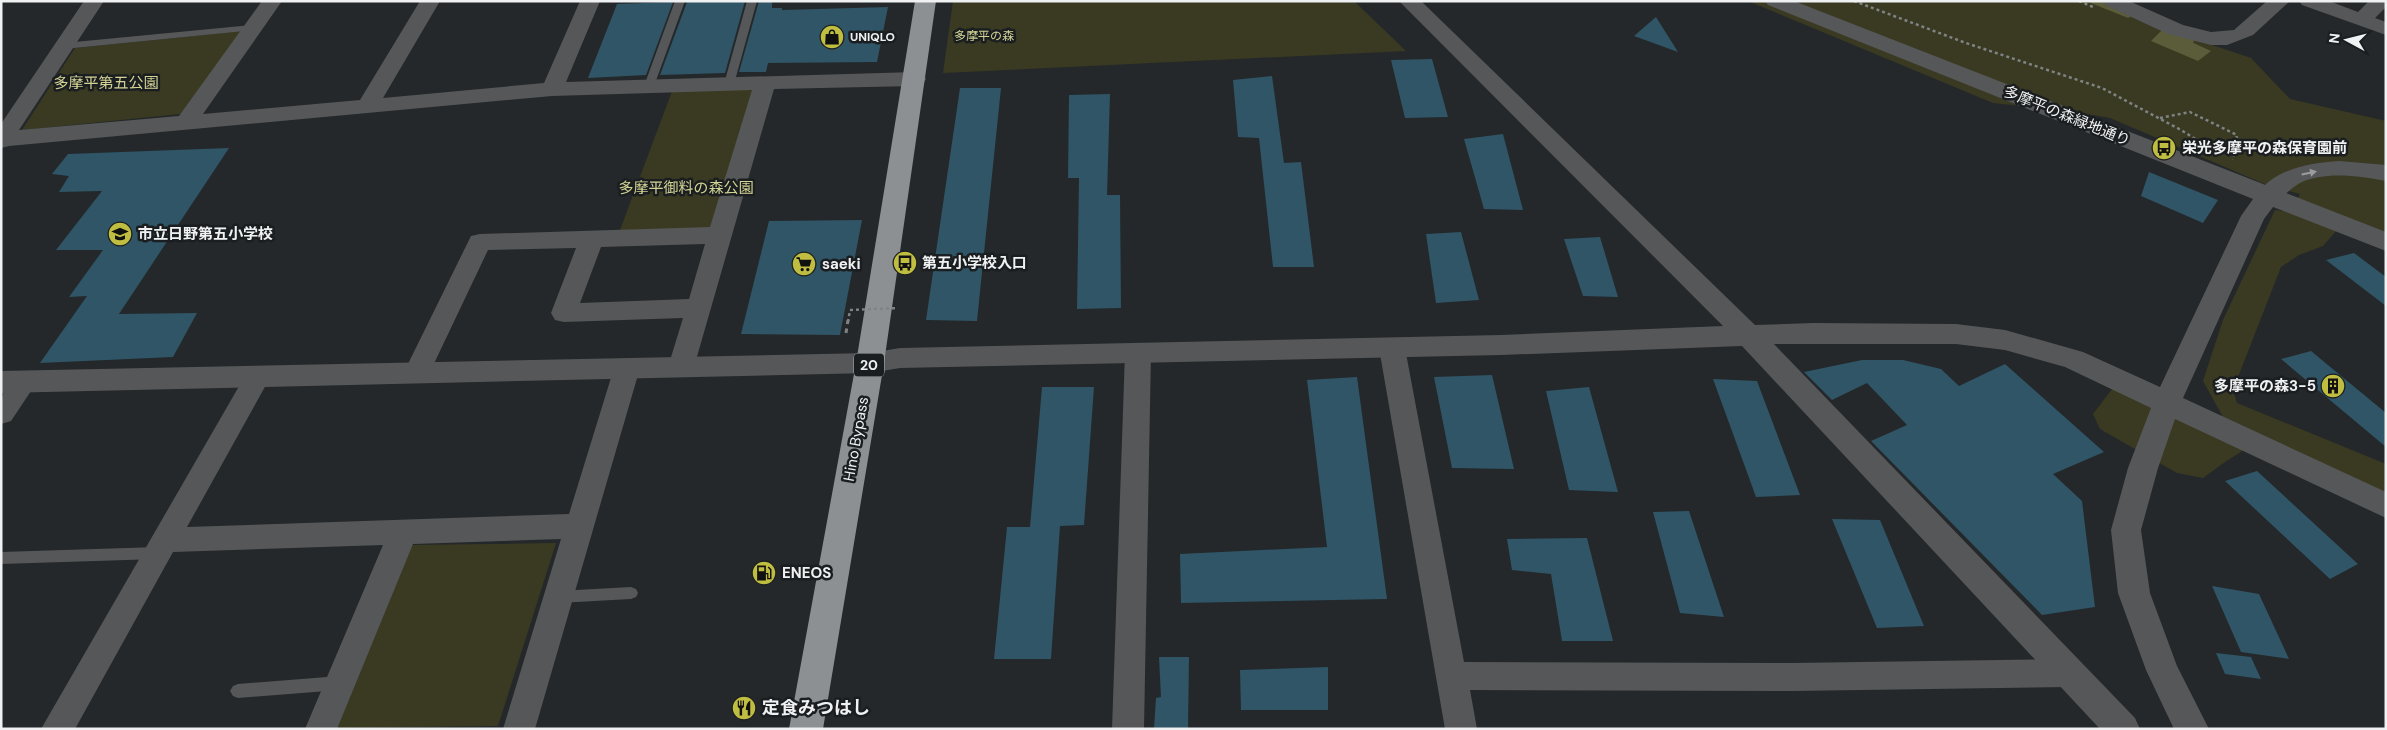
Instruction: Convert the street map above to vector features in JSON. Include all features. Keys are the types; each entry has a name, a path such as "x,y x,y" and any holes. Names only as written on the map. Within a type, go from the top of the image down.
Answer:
{"highway":[{"name":"Hino Bypass","path":"806,729 870,363 926,1"}],"street":[{"path":"2,140 94,1"},
{"path":"185,123 272,1"},
{"path":"367,106 430,1"},
{"path":"552,89 590,1"},
{"path":"1409,1 1749,336 2123,729"},
{"name":"多摩平の森緑地通り","path":"1775,1 2386,242"},
{"path":"2112,1 2197,37 2219,39 2240,34 2280,1"},
{"path":"2309,1 2386,29"},
{"path":"2362,20 2380,1"},
{"path":"2,140 552,89 914,79"},
{"path":"680,368 765,83"},
{"path":"2192,729 2162,670 2134,593 2126,530 2143,468 2167,402 2253,216 2268,196 2292,177 2316,171 2352,169 2386,173"},
{"path":"417,372 480,242 720,235"},
{"path":"592,238 564,313 698,308"},
{"path":"1,414 13,382 870,363 900,358 1392,348 1749,336 1891,333 1956,334 2005,340 2073,358 2386,506"},
{"path":"1392,348 1453,676 1461,729"},
{"path":"1128,729 1138,352"},
{"path":"519,729 627,368"},
{"path":"57,729 258,376"},
{"path":"162,547 403,532 579,526"},
{"path":"321,729 403,532"},
{"path":"1453,676 1792,677 2069,673"}],"lane":[{"path":"649,86 680,1"},
{"path":"729,84 752,1"},
{"path":"64,46 252,28"},
{"path":"1,558 162,547"},
{"path":"558,597 631,593"},
{"path":"238,690 340,683"}],"path":[{"path":"1854,1 1966,43 2102,88 2159,118 2218,154"},
{"path":"2159,118 2190,112 2238,135 2233,163 2225,158"},
{"path":"846,334 850,310 898,308"}],"green space":[{"name":"多摩平の森","path":"953,1 1354,1 1406,51 943,73"},
{"path":"1748,1 2091,1 2143,22 2251,58 2290,99 2386,121 2386,239 2343,223 2323,246 2299,255 2281,267 2233,390 2237,403 2386,464 2386,497 2263,438 2203,478 2177,473 2100,429 2093,414 2116,384 2223,417 2203,381 2223,320 2275,210 2302,213 2295,204 2300,194 2267,185 2110,118 2070,111 1993,103"},
{"name":"多摩平第五公園","path":"243,31 190,113 22,130 75,48"},
{"name":"多摩平御料の森公園","path":"765,83 720,235 617,238 674,86"},
{"path":"556,543 498,726 337,728 412,545"}],"shaded area":[{"path":"2163,29 2211,51 2198,61 2151,41"}],"building":[{"path":"745,1 725,73 660,75 687,2"},
{"path":"759,1 772,1 772,8 782,8 782,10 888,7 877,62 768,63 766,72 739,72"},
{"path":"673,2 646,75 588,78 617,4"},
{"path":"1656,17 1678,52 1634,36"},
{"path":"1432,59 1448,117 1405,118 1391,60"},
{"path":"1272,76 1284,163 1301,162 1314,267 1273,267 1259,138 1238,137 1233,80"},
{"path":"960,88 1001,88 977,321 926,320"},
{"path":"1110,94 1107,195 1120,195 1121,308 1077,309 1079,178 1068,178 1069,95"},
{"path":"1503,134 1523,210 1484,209 1464,139"},
{"path":"229,148 119,314 197,313 173,357 40,363 87,296 69,297 103,250 56,250 102,191 59,192 69,176 52,174 68,154"},
{"path":"2149,172 2218,200 2203,223 2141,196"},
{"path":"862,220 840,335 741,334 769,221"},
{"path":"1461,232 1479,300 1436,303 1426,234"},
{"path":"1600,237 1618,297 1583,296 1564,239"},
{"path":"2354,253 2386,277 2386,306 2326,260"},
{"name":"多摩平の森3-5","path":"2311,351 2386,413 2386,447 2281,359"},
{"path":"1862,360 1903,360 1941,369 1959,386 2005,364 2104,452 2053,474 2082,501 2095,607 2042,615 1871,441 1907,425 1867,383 1832,400 1804,372"},
{"path":"1492,375 1514,469 1452,468 1434,377"},
{"path":"1357,377 1387,599 1181,603 1180,554 1327,547 1307,380"},
{"path":"1713,379 1757,381 1800,495 1756,497"},
{"path":"1042,387 1094,387 1084,525 1060,526 1051,659 994,659 1007,527 1030,527"},
{"path":"1589,387 1618,492 1569,490 1546,391"},
{"path":"2257,471 2358,564 2330,579 2225,481"},
{"path":"1689,511 1724,617 1680,613 1653,512"},
{"path":"1832,519 1880,520 1924,626 1877,628"},
{"path":"1587,538 1613,641 1562,641 1551,574 1512,570 1507,539"},
{"path":"2212,586 2259,594 2289,659 2241,652"},
{"path":"2216,653 2251,657 2261,679 2225,674"},
{"path":"1159,657 1189,657 1188,728 1154,728 1156,698 1161,697"},
{"path":"1328,667 1328,710 1241,710 1240,670"}],"waterway":[{"path":"2093,1 2128,15"},
{"path":"2178,35 2191,41"}],"place":[{"name":"UNIQLO","path":"832,37"},
{"name":"栄光多摩平の森保育園前","path":"2164,148"},
{"name":"市立日野第五小学校","path":"120,234"},
{"name":"第五小学校入口","path":"905,263"},
{"name":"saeki","path":"804,264"},
{"name":"多摩平の森3-5","path":"2333,386"},
{"name":"ENEOS","path":"764,573"},
{"name":"定食みつはし","path":"744,708"}]}
